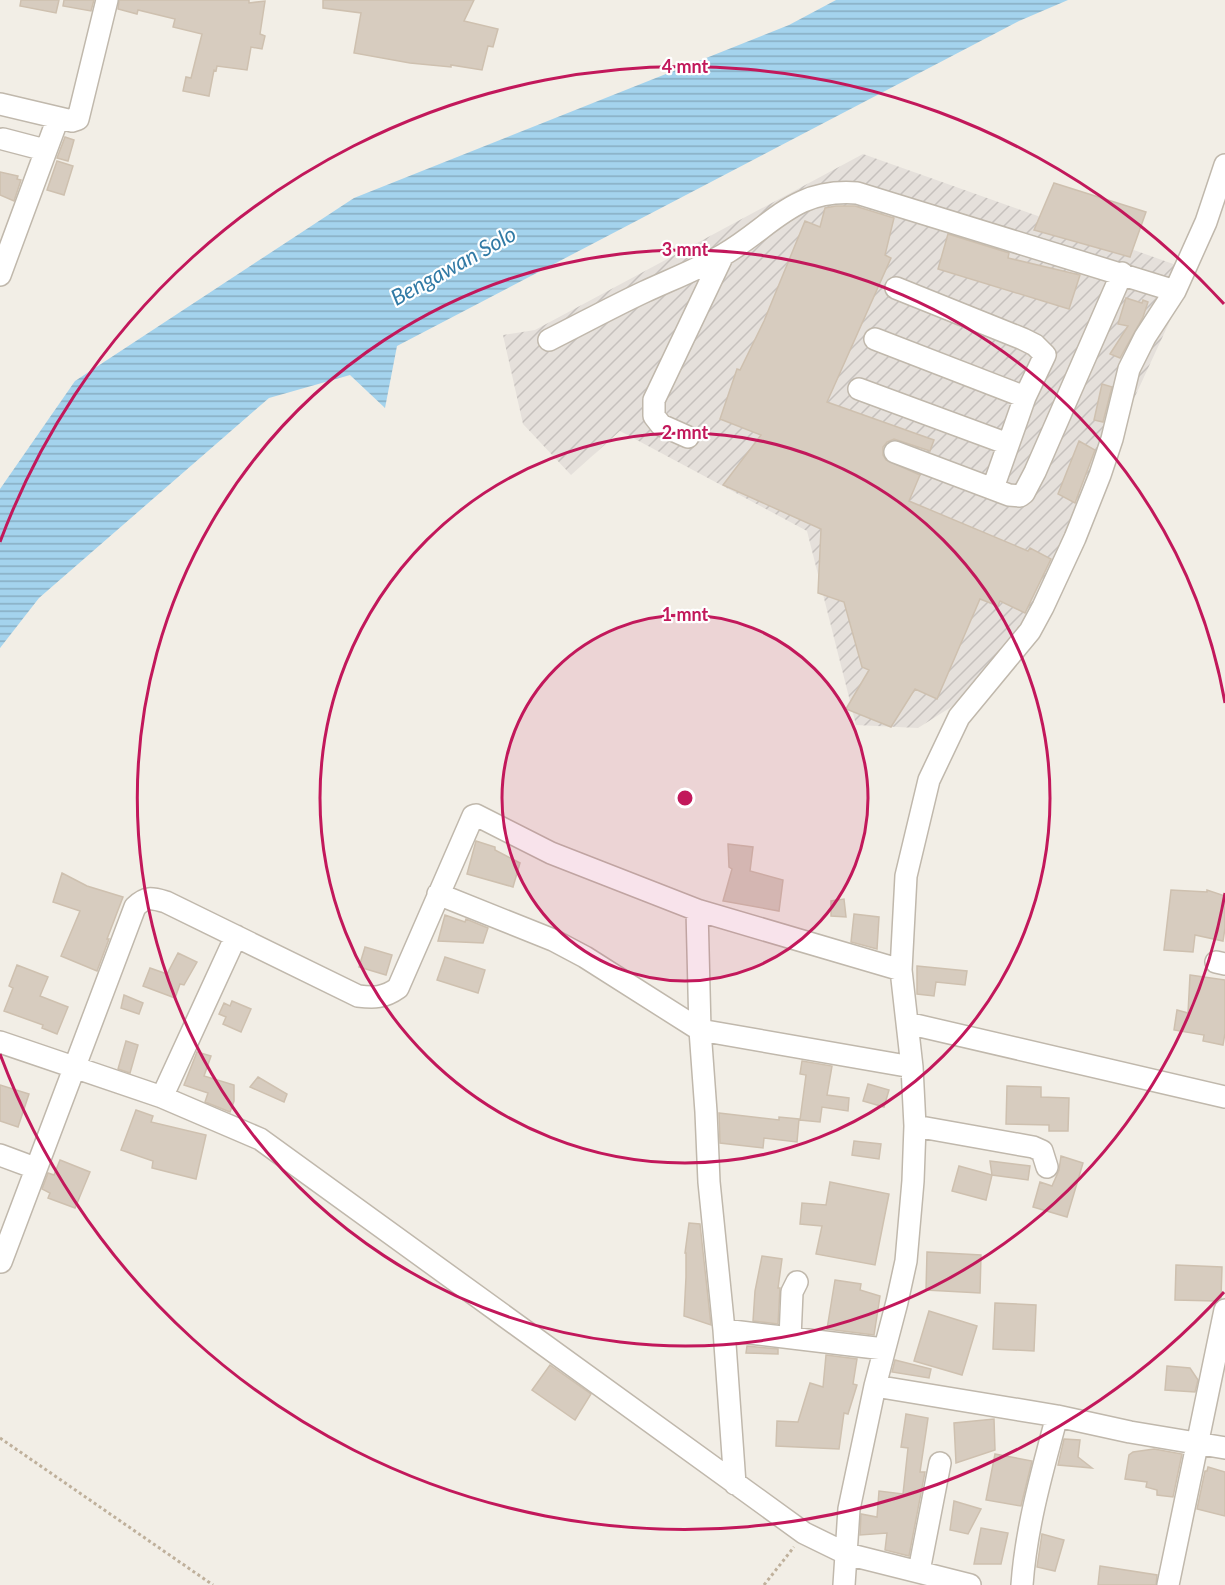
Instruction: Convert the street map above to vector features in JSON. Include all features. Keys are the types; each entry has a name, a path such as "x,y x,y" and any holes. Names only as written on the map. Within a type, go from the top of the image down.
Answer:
{"street":[{"path":"0,104 75,121 79,117 108,0"},
{"path":"2,262 58,118"},
{"path":"3,139 45,150"},
{"path":"844,1585 849,1509 875,1386 906,1260 915,1126 912,1067 901,970 906,876 929,780 958,717 1030,632 1043,607 1075,538 1100,475 1112,439 1129,369 1145,337 1175,291 1206,222 1225,165"},
{"path":"549,340 723,255 795,204 814,196 837,192 857,194 1175,291"},
{"path":"688,437 661,425 654,416 654,400 723,255"},
{"path":"895,452 1015,497 1024,493 1122,273"},
{"path":"896,288 1035,345 1044,355 1025,397 993,488"},
{"path":"875,339 1025,397"},
{"path":"859,389 1008,444"},
{"path":"1,1262 135,907 143,899 151,897 166,902 358,996 375,998 388,995 398,988 473,816 476,815 551,853 697,910 901,970"},
{"path":"438,894 553,940 585,957 700,1030 912,1067"},
{"path":"697,910 700,1030 709,1182 724,1330 735,1484"},
{"path":"162,1097 236,936"},
{"path":"907,1023 1225,1097"},
{"path":"0,1042 162,1097 260,1139 804,1533 847,1554 924,1577 970,1585"},
{"path":"915,1126 1034,1147 1042,1152 1047,1167"},
{"path":"0,1155 35,1168"},
{"path":"790,1338 792,1292 797,1282"},
{"path":"1168,1585 1225,1310"},
{"path":"724,1330 885,1349"},
{"path":"875,1386 1057,1416 1130,1432 1225,1448"},
{"path":"1022,1585 1023,1564 1037,1491 1057,1416"},
{"path":"924,1577 940,1463"}],"path":[{"path":"0,1437 213,1585"},
{"path":"764,1585 804,1533"}],"shaded area":[{"path":"863,154 1193,271 1008,671 918,728 856,725 807,531 620,431 571,475 523,424 503,335 535,330"}],"water":[{"name":"Bengawan Solo","path":"836,0 1068,0 1019,21 397,346 385,408 350,375 269,398 39,598 0,648 0,489 75,381 354,198 789,25"}],"building":[{"path":"21,0 59,0 56,13 20,6"},
{"path":"64,0 94,0 91,11 63,6"},
{"path":"119,0 249,0 249,3 265,1 260,34 265,36 262,49 251,47 247,70 217,66 216,71 214,70 209,96 183,91 186,77 191,78 202,34 173,27 175,19 138,10 137,14 118,9"},
{"path":"323,0 474,0 464,21 498,29 493,47 488,46 482,70 451,65 451,67 410,63 354,53 361,13 323,8"},
{"path":"65,137 74,140 68,161 57,158"},
{"path":"57,161 73,166 64,195 47,190"},
{"path":"0,172 18,176 17,179 21,180 14,201 0,195"},
{"path":"1054,183 1146,212 1130,257 1034,230"},
{"path":"855,206 894,218 885,255 891,258 827,402 934,440 930,451 894,439 883,447 886,460 920,475 909,501 1028,551 1030,548 1051,559 1025,613 1000,601 998,606 980,599 937,699 915,689 891,727 846,709 869,670 862,667 844,602 818,593 821,529 723,485 761,435 720,419 737,369 740,370 764,321 805,221 820,227 825,208"},
{"path":"948,234 1009,253 1008,258 1080,275 1069,309 938,269"},
{"path":"1126,298 1142,303 1143,300 1148,302 1143,317 1120,358 1110,354 1128,326 1118,324"},
{"path":"1102,384 1112,387 1103,422 1094,420"},
{"path":"1079,441 1095,450 1075,503 1058,494"},
{"path":"476,841 495,847 495,850 520,863 513,887 467,874"},
{"path":"728,844 753,847 750,871 783,880 779,911 723,901 732,869 729,867"},
{"path":"62,873 87,886 123,897 97,971 61,956 80,911 53,902"},
{"path":"1171,890 1207,892 1207,890 1225,896 1223,941 1195,935 1193,952 1164,950"},
{"path":"844,899 846,917 831,916 831,901"},
{"path":"854,914 879,917 877,949 851,942"},
{"path":"445,915 465,922 466,919 488,928 483,943 438,941"},
{"path":"365,947 392,955 386,975 359,967"},
{"path":"178,953 197,962 184,985 180,984 175,998 143,986 150,968 167,974"},
{"path":"445,957 485,970 478,993 437,980"},
{"path":"17,965 48,977 40,996 68,1007 57,1034 42,1028 43,1025 4,1011 13,988 9,986"},
{"path":"917,966 967,971 965,985 936,982 934,996 917,994"},
{"path":"1190,975 1225,980 1223,1045 1203,1041 1204,1035 1174,1030 1177,1010 1188,1013"},
{"path":"124,995 143,1003 139,1014 121,1008"},
{"path":"232,1001 251,1009 241,1032 223,1024 226,1017 219,1014 224,1003 230,1006"},
{"path":"126,1041 138,1045 130,1073 118,1069"},
{"path":"197,1052 211,1056 204,1076 234,1085 234,1101 230,1112 205,1102 208,1093 184,1085"},
{"path":"802,1061 832,1066 827,1095 849,1098 848,1111 822,1107 820,1122 800,1120 806,1075 800,1074"},
{"path":"258,1077 287,1094 284,1102 250,1087"},
{"path":"868,1084 889,1090 884,1107 863,1101"},
{"path":"0,1085 29,1094 18,1127 0,1121"},
{"path":"1007,1086 1041,1087 1041,1097 1069,1098 1068,1131 1049,1131 1049,1125 1006,1124"},
{"path":"136,1110 153,1116 151,1122 206,1135 196,1179 152,1168 153,1161 121,1150"},
{"path":"719,1113 779,1120 779,1117 799,1119 797,1142 764,1138 763,1148 720,1143"},
{"path":"854,1141 881,1144 879,1159 852,1155"},
{"path":"1061,1156 1083,1163 1067,1217 1033,1207 1040,1182 1052,1186 1059,1170"},
{"path":"60,1160 90,1172 75,1208 48,1198 50,1193 42,1189 48,1173 54,1175"},
{"path":"990,1161 1030,1166 1028,1180 992,1175"},
{"path":"959,1166 992,1175 986,1200 952,1191"},
{"path":"830,1182 889,1194 875,1265 816,1254 822,1226 800,1224 802,1203 826,1205"},
{"path":"689,1223 700,1224 711,1325 684,1316 685,1253"},
{"path":"927,1252 981,1255 980,1293 926,1290"},
{"path":"762,1256 782,1259 778,1288 780,1288 778,1324 753,1321 755,1291"},
{"path":"1176,1265 1222,1267 1221,1298 1216,1301 1175,1300"},
{"path":"835,1280 861,1284 860,1290 880,1296 874,1335 827,1329"},
{"path":"995,1303 1036,1305 1034,1351 993,1349"},
{"path":"929,1311 977,1326 962,1375 914,1361"},
{"path":"747,1346 778,1349 778,1354 746,1353"},
{"path":"826,1355 857,1359 853,1384 857,1385 848,1414 844,1413 839,1449 776,1446 777,1421 798,1422 810,1383 823,1387"},
{"path":"895,1360 931,1369 929,1378 892,1372"},
{"path":"550,1365 591,1394 575,1420 532,1390"},
{"path":"1167,1366 1190,1368 1198,1380 1195,1392 1165,1390"},
{"path":"906,1414 928,1418 920,1472 925,1472 909,1556 885,1550 887,1533 860,1535 861,1514 877,1517 879,1491 903,1494 908,1448 901,1447"},
{"path":"994,1419 995,1450 956,1463 954,1423"},
{"path":"1064,1439 1080,1440 1078,1457 1092,1468 1058,1465"},
{"path":"1154,1449 1182,1454 1173,1497 1157,1495 1157,1490 1146,1487 1147,1482 1125,1479 1129,1455 1133,1452"},
{"path":"995,1454 1032,1461 1021,1506 986,1500"},
{"path":"1208,1467 1225,1472 1225,1516 1197,1509 1205,1471"},
{"path":"954,1501 981,1509 968,1534 950,1530"},
{"path":"981,1528 1008,1533 1001,1564 974,1564"},
{"path":"1042,1534 1064,1540 1055,1571 1037,1567"},
{"path":"1100,1566 1157,1575 1156,1585 1098,1585"}]}
